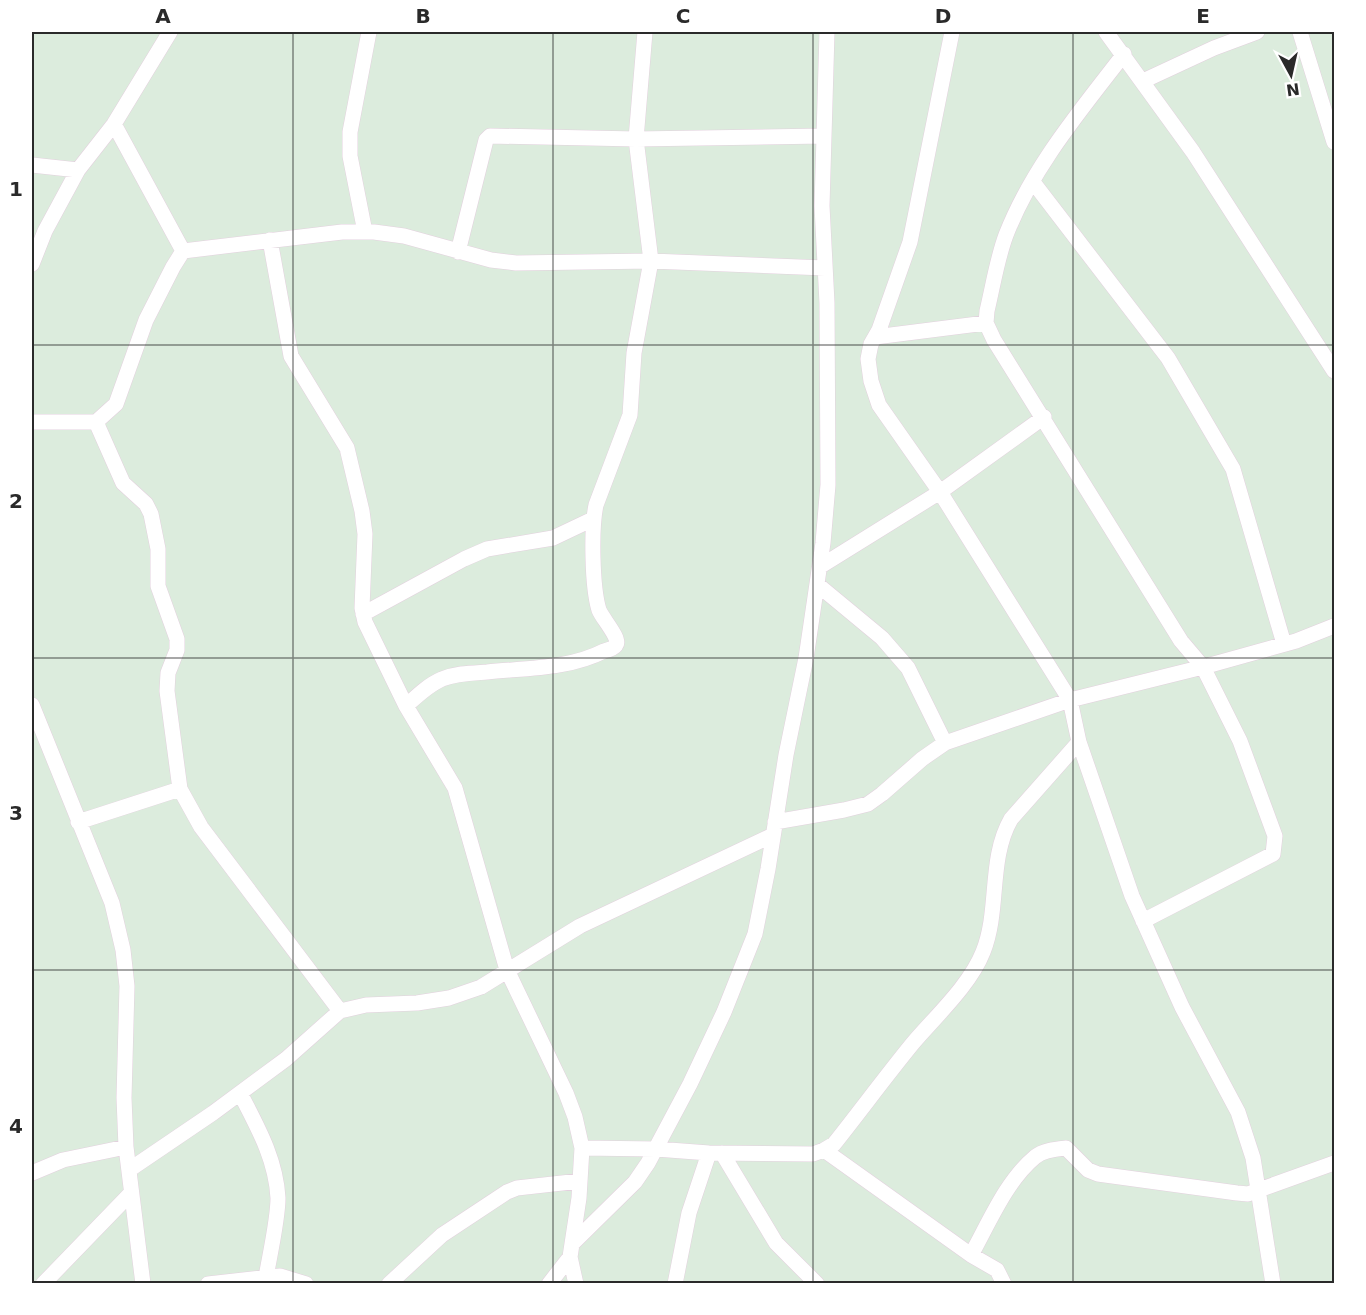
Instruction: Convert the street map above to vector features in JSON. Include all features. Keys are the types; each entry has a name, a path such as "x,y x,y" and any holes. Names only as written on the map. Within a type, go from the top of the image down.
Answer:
{"street":[{"path":"32,264 45,231 78,170 114,124 171,32"},
{"path":"365,232 350,156 350,132 369,32"},
{"path":"406,706 430,684 455,675 571,663 593,657 616,646 618,637 608,626 599,610 596,593 593,519 596,505 630,414 634,353 651,261 636,139 645,32"},
{"path":"549,1284 571,1250 635,1182 656,1149 724,1012 755,934 818,585 828,485 827,303 822,206 827,32"},
{"path":"952,32 910,243 868,359 871,381 879,405 940,492 1070,700 1079,742 1132,896 1182,1007 1238,1112 1253,1158 1273,1284"},
{"path":"1106,32 1193,152 1335,371"},
{"path":"1143,81 1214,48 1257,32"},
{"path":"1300,32 1331,119 1335,142"},
{"path":"1124,54 1074,118 1018,207 1005,238 986,323 994,340 1044,417 1181,641 1203,667 1240,741 1275,836 1273,854 1143,921"},
{"path":"114,124 183,251"},
{"path":"458,252 486,140 490,136 499,134 636,139 823,136"},
{"path":"32,165 78,170"},
{"path":"1033,182 1168,358 1233,469 1284,644"},
{"path":"183,251 342,232 365,232 404,236 491,260 516,263 651,261 825,268"},
{"path":"270,240 291,356 347,448 362,511 363,614 406,706 455,788 507,970 566,1093 582,1148 571,1250 576,1284"},
{"path":"32,422 96,422 116,404 146,320 183,251"},
{"path":"875,337 986,323"},
{"path":"821,566 940,492 1044,417"},
{"path":"96,422 123,483 146,504 151,514 158,549 158,586 177,639 177,650 168,673 167,691 180,789 201,827 340,1011"},
{"path":"363,614 479,552 509,544 554,538 593,519"},
{"path":"818,585 882,638 908,668 945,743"},
{"path":"129,1170 286,1059 340,1011 366,1005 417,1003 449,998 481,987 580,926 774,829 868,804 945,743 1070,700 1203,667 1284,644 1335,626"},
{"path":"32,705 112,903 123,950 127,986 124,1098 126,1147 143,1284"},
{"path":"582,1148 813,1154 834,1144 912,1044 972,974 988,939 1000,846 1006,828 1011,819 1079,742"},
{"path":"78,822 180,789"},
{"path":"240,1093 270,1156 276,1183 278,1200 266,1277"},
{"path":"32,1173 63,1160 126,1147"},
{"path":"971,1255 1019,1174 1036,1156 1046,1151 1066,1148 1088,1170 1098,1174 1248,1194 1335,1163"},
{"path":"824,1150 971,1255 997,1270 1004,1284"},
{"path":"675,1284 689,1213 715,1153"},
{"path":"715,1153 776,1243 817,1284"},
{"path":"389,1284 442,1235 507,1192 517,1188 580,1181"},
{"path":"43,1284 131,1193"},
{"path":"208,1284 280,1276 306,1284"}]}
